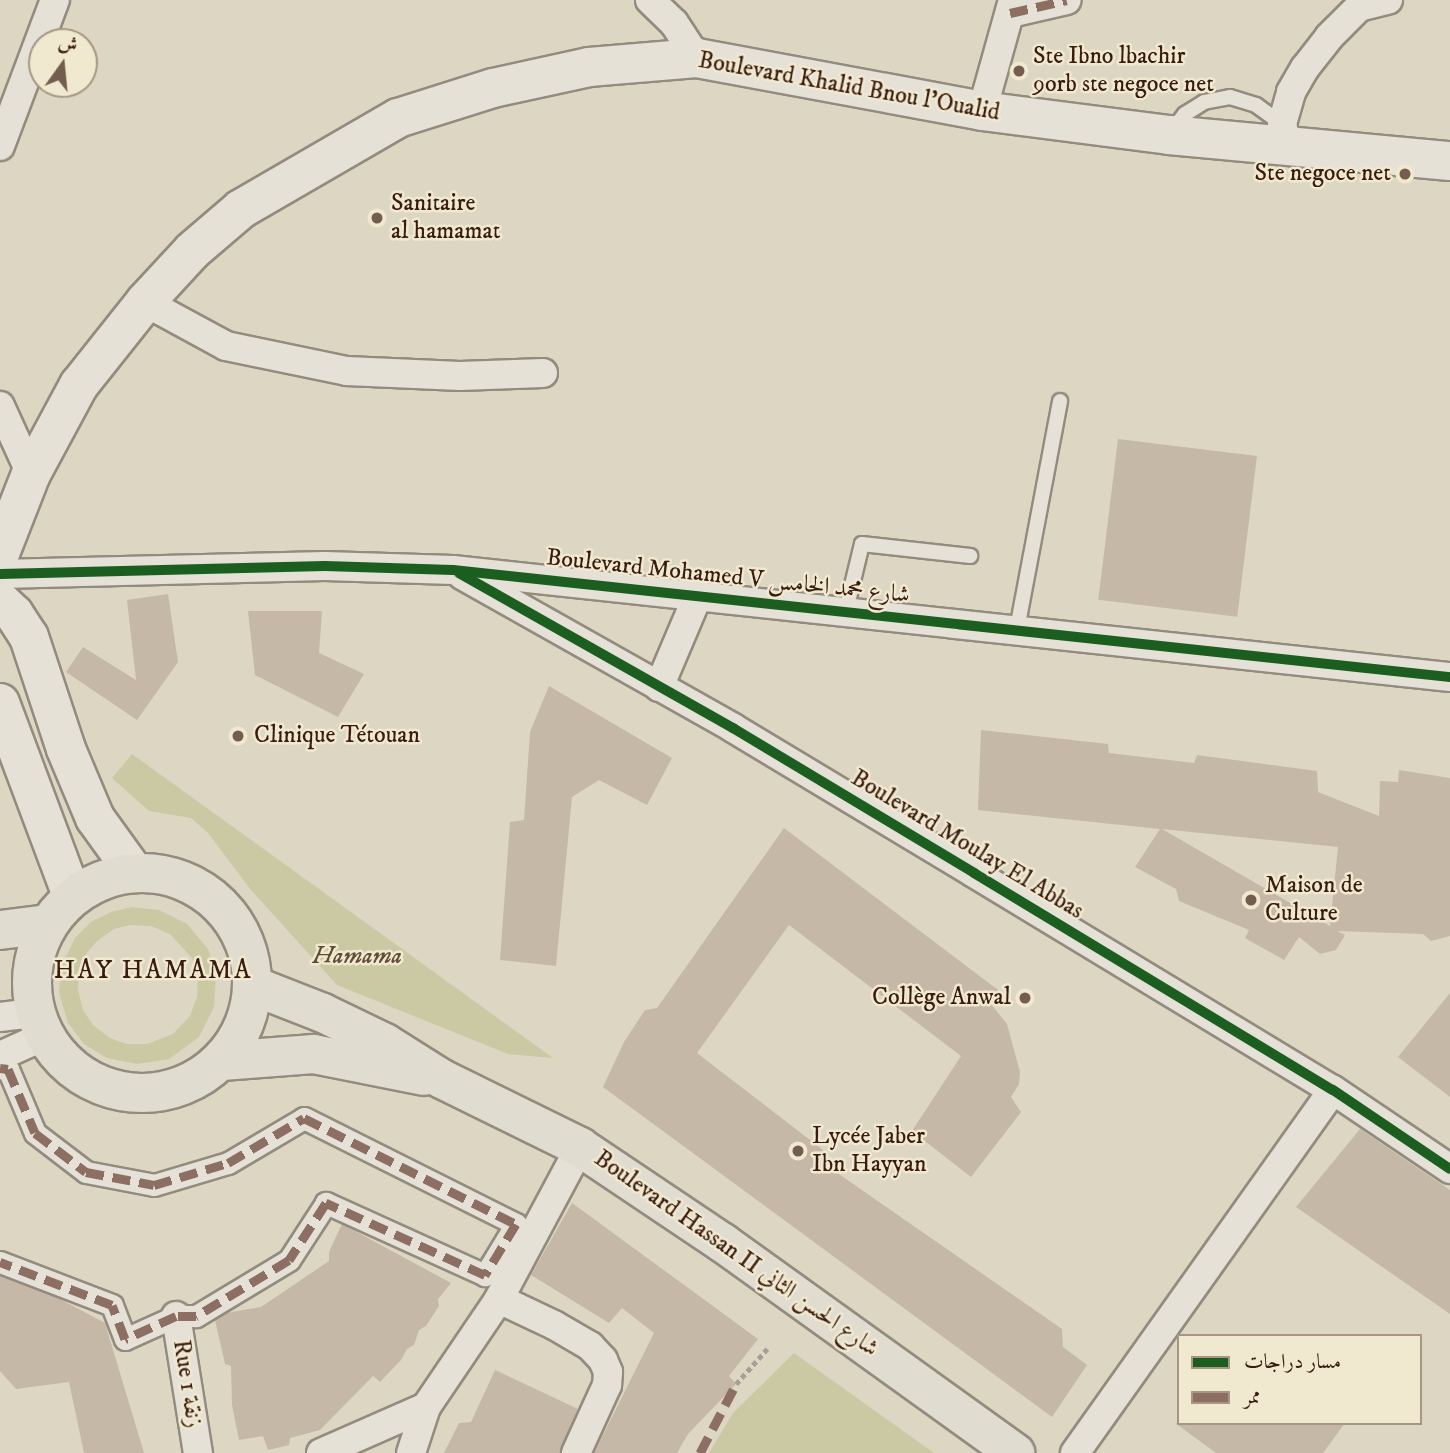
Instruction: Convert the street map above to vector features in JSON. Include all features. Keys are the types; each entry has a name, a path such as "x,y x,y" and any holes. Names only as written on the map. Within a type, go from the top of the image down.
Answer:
{"main road":[{"name":"Boulevard Khalid Bnou l'Oualid","path":"0,553 31,474 79,385 145,302 192,251 241,209 398,118 493,88 589,67 697,58 982,111 1169,135 1284,135 1450,162"},
{"path":"0,601 14,614 29,638 66,749 96,818 134,872"},
{"path":"0,703 60,910 32,962 22,1013 65,1063 93,1083 127,1093 162,1093 194,1082 222,1061 239,1039 246,1022 254,985 245,941 219,903 180,879 134,872 102,879 60,910 0,930"},
{"name":"Boulevard Hassan II شارع الحسن الثاني","path":"254,985 323,1013 385,1043 442,1079 580,1147 723,1243 1015,1453"},
{"name":"Boulevard Hassan II شارع الحسن الثاني","path":"222,1061 314,1054 442,1079"}],"street":[{"path":"0,146 55,0"},
{"path":"650,0 674,23 697,58"},
{"path":"982,111 1011,6 1067,0"},
{"path":"1284,135 1291,92 1329,37 1359,7 1388,0"},
{"path":"145,302 226,346 335,369 460,376 543,373"},
{"path":"0,406 31,474"},
{"name":"Boulevard Mohamed V شارع محمد الخامس","path":"0,574 325,566 453,570 698,594 1450,677"},
{"name":"Boulevard Moulay El Abbas","path":"453,570 659,687 1333,1090 1450,1169"},
{"path":"659,687 698,594"},
{"path":"0,1056 22,1013"},
{"path":"0,1068 8,1069 35,1133 86,1172 154,1185 228,1163 304,1118 516,1224 485,1275 326,1203 289,1260 196,1316 176,1316 125,1339 112,1305 0,1262"},
{"path":"1075,1453 1333,1090"},
{"path":"411,1453 426,1407 499,1299 580,1147"},
{"path":"499,1299 554,1325 590,1346 603,1360 608,1372 607,1385 576,1453"},
{"name":"Rue 1 زنقة","path":"176,1316 198,1453"},
{"path":"321,1453 426,1407"}],"lane":[{"path":"1017,629 1060,401"},
{"path":"846,610 862,544 970,556"}],"path":[{"path":"736,1384 767,1349"}],"green space":[{"name":"Hamama","path":"132,754 553,1058 508,1054 337,985 251,890 208,833 191,818 149,811 112,778"},
{"path":"132,907 159,910 187,924 208,949 216,974 214,1007 199,1037 169,1059 137,1064 107,1058 84,1044 68,1023 59,993 61,967 75,938 91,922 111,912","holes":["130,925 151,926 170,934 192,958 198,976 197,997 190,1016 173,1034 147,1044 126,1044 110,1038 93,1025 83,1010 78,990 79,973 86,954 97,941 114,929"]},
{"path":"794,1353 934,1453 709,1453 733,1413"}],"building":[{"path":"1118,439 1257,456 1237,617 1098,600"},
{"path":"168,594 178,662 137,720 66,672 83,647 136,680 127,600"},
{"path":"248,611 322,611 319,653 364,674 338,717 255,675"},
{"path":"549,686 672,758 647,805 599,780 572,797 556,966 500,960 510,822 524,820 530,732"},
{"path":"981,730 1108,744 1109,753 1194,763 1197,755 1317,771 1318,792 1379,816 1380,781 1398,782 1399,770 1450,778 1450,936 1431,941 1423,934 1337,931 1345,935 1336,950 1320,954 1299,937 1284,960 1245,938 1249,930 1179,901 1176,889 1135,867 1160,829 978,810","holes":["1162,829 1338,847 1330,926"]},
{"path":"784,828 998,990 990,1003 1007,1024 1020,1072 1019,1084 1011,1097 1021,1112 971,1177 912,1131 961,1056 789,925 697,1053 823,1150 823,1163 1062,1329 1063,1347 1087,1365 1052,1417 603,1087 624,1042 645,1010 657,1008"},
{"path":"1450,993 1450,1097 1398,1057"},
{"path":"1360,1129 1450,1190 1450,1314 1296,1207"},
{"path":"572,1203 758,1339 729,1376 736,1384 688,1434 677,1453 594,1453 654,1333 622,1308 609,1323 531,1275"},
{"path":"342,1224 451,1283 438,1299 439,1306 426,1326 419,1330 414,1345 407,1349 401,1360 380,1382 373,1376 320,1430 290,1438 289,1445 268,1450 263,1436 239,1440 232,1405 231,1366 225,1364 215,1320 226,1313 261,1307 329,1261 329,1252"},
{"path":"0,1276 58,1298 105,1323 144,1453 84,1453 69,1382 16,1389 0,1371"},
{"path":"495,1370 578,1409 560,1453 444,1453 459,1423 471,1422"},
{"path":"1178,1425 1344,1425 1323,1453 1216,1453"}],"marked path":[{"path":"1010,13 1067,0"},
{"path":"0,1068 8,1069 35,1133 86,1172 154,1185 228,1163 304,1118 516,1224 485,1275 326,1203 289,1260 196,1316 176,1316 125,1339 112,1305 0,1262"},
{"path":"700,1453 736,1384"}],"cycle path":[{"path":"0,574 325,566 453,570 1450,677"},
{"path":"459,573 733,728 1333,1090 1450,1169"}],"place":[{"name":"Ste Ibno lbachir 9orb ste negoce net","path":"1019,71"},
{"name":"Ste negoce net","path":"1405,174"},
{"name":"Sanitaire al hamamat","path":"377,218"},
{"name":"Clinique Tétouan","path":"238,736"},
{"name":"Maison de Culture","path":"1251,900"},
{"name":"Collège Anwal","path":"1025,998"},
{"name":"Lycée Jaber Ibn Hayyan","path":"798,1151"}],"district":[{"name":"HAY HAMAMA","path":"153,971"}]}
